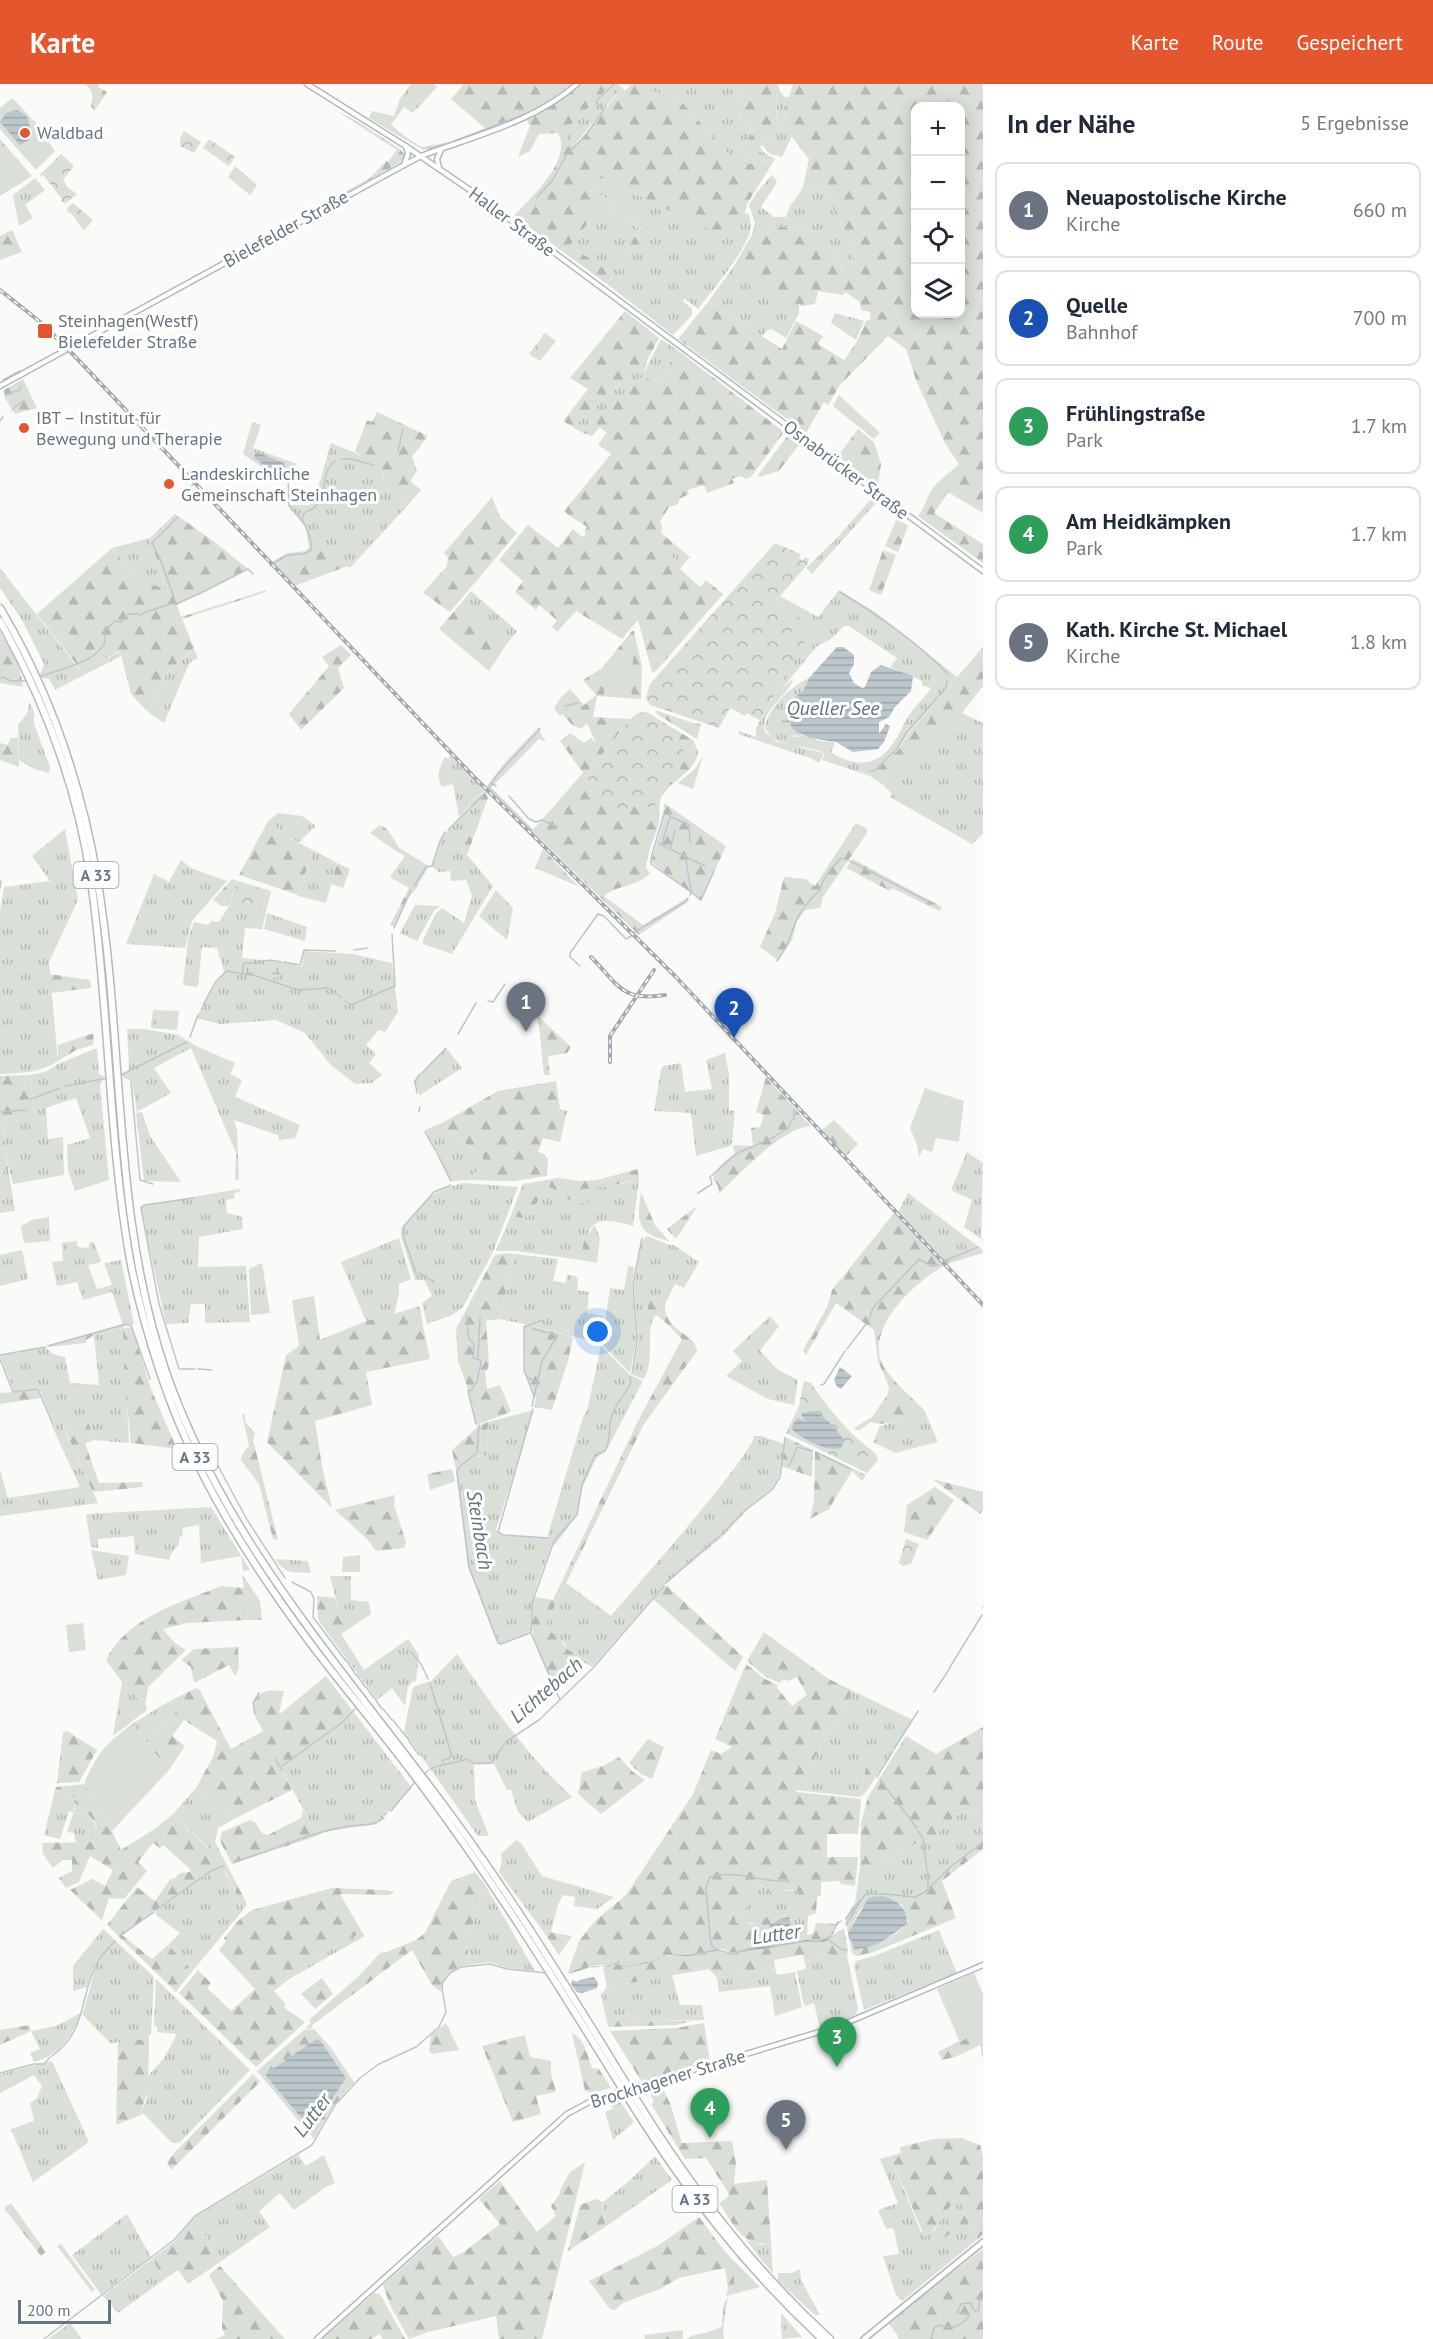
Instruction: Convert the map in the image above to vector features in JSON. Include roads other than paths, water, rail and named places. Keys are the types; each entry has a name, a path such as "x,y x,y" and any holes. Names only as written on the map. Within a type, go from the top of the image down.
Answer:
{"highway":[{"name":"A 33","path":"0,608 57,725 73,773 97,877 109,977 113,1077 128,1200 140,1273 152,1325 186,1423 230,1510 261,1562 307,1628 504,1888 701,2208 735,2250 783,2302 822,2339"},
{"name":"A 33","path":"0,621 32,674"},
{"name":"A 33","path":"633,2100 689,2181 736,2242 830,2339"}],"main road":[{"name":"Haller Straße","path":"307,84 421,156 710,369"},
{"name":"Bielefelder Straße","path":"0,386 421,156 535,113 577,84"},
{"path":"404,144 408,154 404,165"},
{"path":"439,169 437,159 441,149"},
{"name":"Osnabrücker Straße","path":"710,369 983,571"},
{"name":"Brockhagener Straße","path":"317,2339 543,2134 574,2109 603,2097 720,2064 839,2026 983,1965"},
{"path":"864,2339 983,2242"}],"water":[{"path":"17,110 27,116 30,127 27,132 22,132 29,140 20,145 0,122 6,113"},
{"path":"257,452 284,463 286,470 280,474 271,471 256,459 254,456"},
{"name":"Queller See","path":"837,647 843,647 854,655 854,664 849,673 854,683 862,688 865,687 871,672 881,665 913,676 911,691 895,707 889,717 879,722 879,734 886,724 890,726 884,742 878,749 853,752 836,742 810,738 791,726 789,708 794,698 803,691 809,678"},
{"path":"840,1367 852,1376 841,1389 837,1387 834,1380"},
{"path":"812,1411 825,1418 839,1433 844,1441 841,1448 829,1448 815,1444 792,1429 798,1418 806,1422 801,1414"},
{"path":"883,1896 894,1900 904,1909 907,1924 876,1944 855,1949 849,1931 868,1899"},
{"path":"789,1917 791,1925 783,1929 783,1936 769,1926 780,1919"},
{"path":"843,1920 837,1925 832,1936 844,1928 825,1942 806,1942 732,1954 718,1951 688,1956 667,1955 657,1961 627,1967 615,1964 602,1967 615,1963 627,1966 657,1960 667,1954 688,1955 717,1949 732,1953 744,1949 806,1940 820,1941 831,1935 837,1922"},
{"path":"590,1968 568,1974 579,1969"},
{"path":"594,1977 598,1983 597,1988 582,1993 577,1992 571,1984 572,1980 578,1982"},
{"path":"316,2039 320,2040 346,2078 315,2125 309,2127 266,2076 267,2073"}],"waterway":[{"path":"555,98 574,84"},
{"path":"537,197 552,181 567,154 585,136 603,111 604,109 596,102 614,84"},
{"path":"454,141 533,111"},
{"path":"428,149 449,143"},
{"path":"3,380 20,371"},
{"path":"20,378 30,372"},
{"path":"5,395 19,390 21,386"},
{"path":"12,410 24,400"},
{"path":"0,421 3,417"},
{"path":"398,451 403,429"},
{"path":"342,459 373,465"},
{"path":"274,563 287,555 304,554 311,550 309,534 302,520 304,513 320,501 327,471 335,461"},
{"path":"288,474 289,505 301,519"},
{"path":"184,498 193,484"},
{"path":"175,601 152,543 178,517"},
{"path":"176,604 248,569 253,574"},
{"path":"840,592 897,630 948,674"},
{"path":"38,677 77,664 96,654 105,640 105,631 115,621 121,622 129,614 141,616 143,613 173,603"},
{"path":"3,677 11,681 28,681"},
{"path":"870,771 874,771 897,749 907,732 946,688 947,681"},
{"path":"565,706 578,703"},
{"path":"488,789 497,775 540,729"},
{"path":"491,783 496,786"},
{"path":"490,788 532,830"},
{"path":"448,830 485,793"},
{"path":"509,796 529,819 536,822 542,820 558,827"},
{"name":"Steinbach","path":"670,812 669,816 689,825 690,842"},
{"name":"Steinbach","path":"664,814 651,864 691,892"},
{"name":"Steinbach","path":"662,844 669,819"},
{"name":"Steinbach","path":"658,843 670,849 675,831"},
{"path":"414,886 426,867 432,866 445,832"},
{"name":"Steinbach","path":"672,850 705,866"},
{"name":"Steinbach","path":"685,854 691,891"},
{"path":"777,961 806,904 820,890 828,873 841,858 848,860"},
{"path":"850,861 931,903"},
{"name":"Steinbach","path":"690,895 691,892 701,900 714,871"},
{"path":"0,888 1,881"},
{"path":"394,928 411,890"},
{"name":"Steinbach","path":"633,933 688,898"},
{"name":"Steinbach","path":"580,966 570,957 570,953 598,914 604,916 626,939 631,936"},
{"path":"345,1001 351,1005 395,986 392,934"},
{"path":"354,950 367,948"},
{"path":"284,962 300,965 304,950 335,951"},
{"path":"242,974 244,963 270,960 281,962"},
{"path":"203,1005 216,981 227,971 256,976 298,990 328,988 341,997"},
{"name":"Steinbach","path":"488,1001 493,1002 505,984"},
{"name":"Steinbach","path":"458,1034 476,1003"},
{"path":"190,1037 198,1015"},
{"path":"119,1076 187,1042"},
{"name":"Steinbach","path":"422,1073 446,1048"},
{"name":"Steinbach","path":"417,1093 415,1081 420,1074"},
{"path":"65,1086 108,1078"},
{"path":"131,1082 140,1180 153,1184"},
{"path":"31,1099 60,1088"},
{"name":"Steinbach","path":"419,1112 420,1107"},
{"path":"698,1193 712,1184 710,1177 736,1154 774,1137 789,1127 794,1119 794,1109"},
{"path":"0,1112 26,1110"},
{"name":"Steinbach","path":"425,1132 435,1150"},
{"name":"Steinbach","path":"437,1153 451,1181"},
{"name":"Steinbach","path":"416,1273 404,1238 404,1226 434,1192 451,1185"},
{"path":"179,1369 159,1304 141,1208 144,1205 194,1198"},
{"path":"632,1374 637,1341 633,1284 642,1238"},
{"path":"944,1261 978,1247"},
{"path":"869,1319 873,1308 919,1259 931,1266 939,1265"},
{"name":"Steinbach","path":"419,1273 434,1282"},
{"name":"Steinbach","path":"466,1314 469,1339 474,1344 473,1358 480,1360 481,1363 477,1381 472,1390 468,1391 476,1424"},
{"path":"478,1358 480,1318"},
{"path":"534,1396 524,1370 524,1327 543,1320"},
{"path":"847,1349 866,1324"},
{"path":"48,1346 123,1325 131,1325 150,1379"},
{"path":"532,1406 542,1361 558,1335 533,1329"},
{"path":"0,1355 45,1347"},
{"path":"821,1385 824,1384 845,1351"},
{"path":"0,1359 13,1392 38,1389 53,1425"},
{"path":"181,1369 195,1369"},
{"path":"198,1369 212,1370"},
{"path":"527,1377 536,1382"},
{"path":"560,1700 531,1633 532,1603 554,1541 577,1515 582,1485 595,1455 605,1451 609,1440 611,1418 631,1383 630,1377"},
{"path":"533,1409 498,1532 503,1535 548,1538"},
{"name":"Steinbach","path":"479,1425 477,1453 459,1467 457,1472 469,1567 498,1643 501,1644 530,1633"},
{"name":"Lichtebach","path":"666,1583 724,1532 743,1512 772,1490 780,1477 785,1438"},
{"path":"796,1449 798,1447 812,1451"},
{"path":"789,1466 796,1450"},
{"path":"816,1452 851,1469"},
{"path":"216,1462 246,1518 285,1578"},
{"path":"292,1582 311,1592 314,1599 313,1617 346,1661"},
{"name":"Lichtebach","path":"425,1773 440,1765 467,1759 473,1763 491,1763 507,1741 539,1720 593,1668 664,1586"},
{"path":"950,1667 982,1615"},
{"path":"411,1652 421,1664 428,1679"},
{"path":"347,1661 356,1675"},
{"path":"934,1692 950,1668"},
{"path":"357,1675 365,1687"},
{"path":"430,1683 451,1753 450,1758 442,1762"},
{"path":"366,1687 374,1698"},
{"path":"255,1713 253,1703 259,1693"},
{"path":"375,1699 382,1709"},
{"path":"282,1766 343,1722 355,1709"},
{"path":"383,1709 392,1720"},
{"path":"894,1749 918,1711"},
{"path":"393,1720 399,1728"},
{"path":"400,1729 409,1740"},
{"path":"409,1741 419,1755"},
{"path":"885,1764 893,1751"},
{"path":"275,1759 282,1770"},
{"path":"877,1777 884,1765"},
{"path":"880,1779 884,1785"},
{"name":"Lichtebach","path":"391,1811 414,1783"},
{"path":"887,1789 917,1828"},
{"name":"Lichtebach","path":"234,1862 320,1833 349,1826 372,1824 384,1818"},
{"path":"918,1831 922,1837"},
{"path":"923,1839 927,1871"},
{"name":"Lutter","path":"846,1925 866,1894 915,1897 925,1892 950,1867 983,1842"},
{"name":"Lichtebach","path":"156,1910 211,1871 223,1866"},
{"path":"928,1873 928,1887"},
{"path":"709,1924 706,1888 710,1877 740,1875 789,1881"},
{"name":"Lutter","path":"846,1919 860,1900"},
{"name":"Lichtebach","path":"120,1936 154,1912"},
{"path":"709,1926 711,1944 716,1950"},
{"path":"827,1939 841,1949 847,1950"},
{"name":"Lichtebach","path":"52,2056 72,2035 91,1976 103,1954 115,1941"},
{"name":"Lutter","path":"44,2339 174,2240 195,2216 312,2145 335,2105 360,2078 379,2064 416,2047 439,2027 446,2012 443,1982 450,1973 461,1967 490,1964 507,1969 547,1973"},
{"name":"Lichtebach","path":"0,2073 34,2064 44,2064 50,2057"},
{"path":"931,2339 934,2328 939,2325 956,2326 969,2316 966,2313 957,2312 961,2304 970,2303 975,2311 979,2310 979,2301 983,2298"}],"railway":[{"path":"0,290 39,321 65,346 473,776 675,976 983,1305"},
{"path":"591,957 615,983 629,993 639,996 665,995"},
{"path":"610,1062 610,1036 654,970"}],"place":[{"name":"Waldbad","path":"25,133"},
{"name":"Steinhagen(Westf) Bielefelder Straße","path":"45,331"},
{"name":"IBT – Institut für Bewegung und Therapie","path":"24,428"},
{"name":"Landeskirchliche Gemeinschaft Steinhagen","path":"169,484"},
{"name":"Neuapostolische Kirche","path":"526,1032"},
{"name":"Quelle","path":"734,1038"},
{"name":"Frühlingstraße","path":"837,2067"},
{"name":"Am Heidkämpken","path":"710,2138"},
{"name":"Kath. Kirche St. Michael","path":"786,2150"}]}
